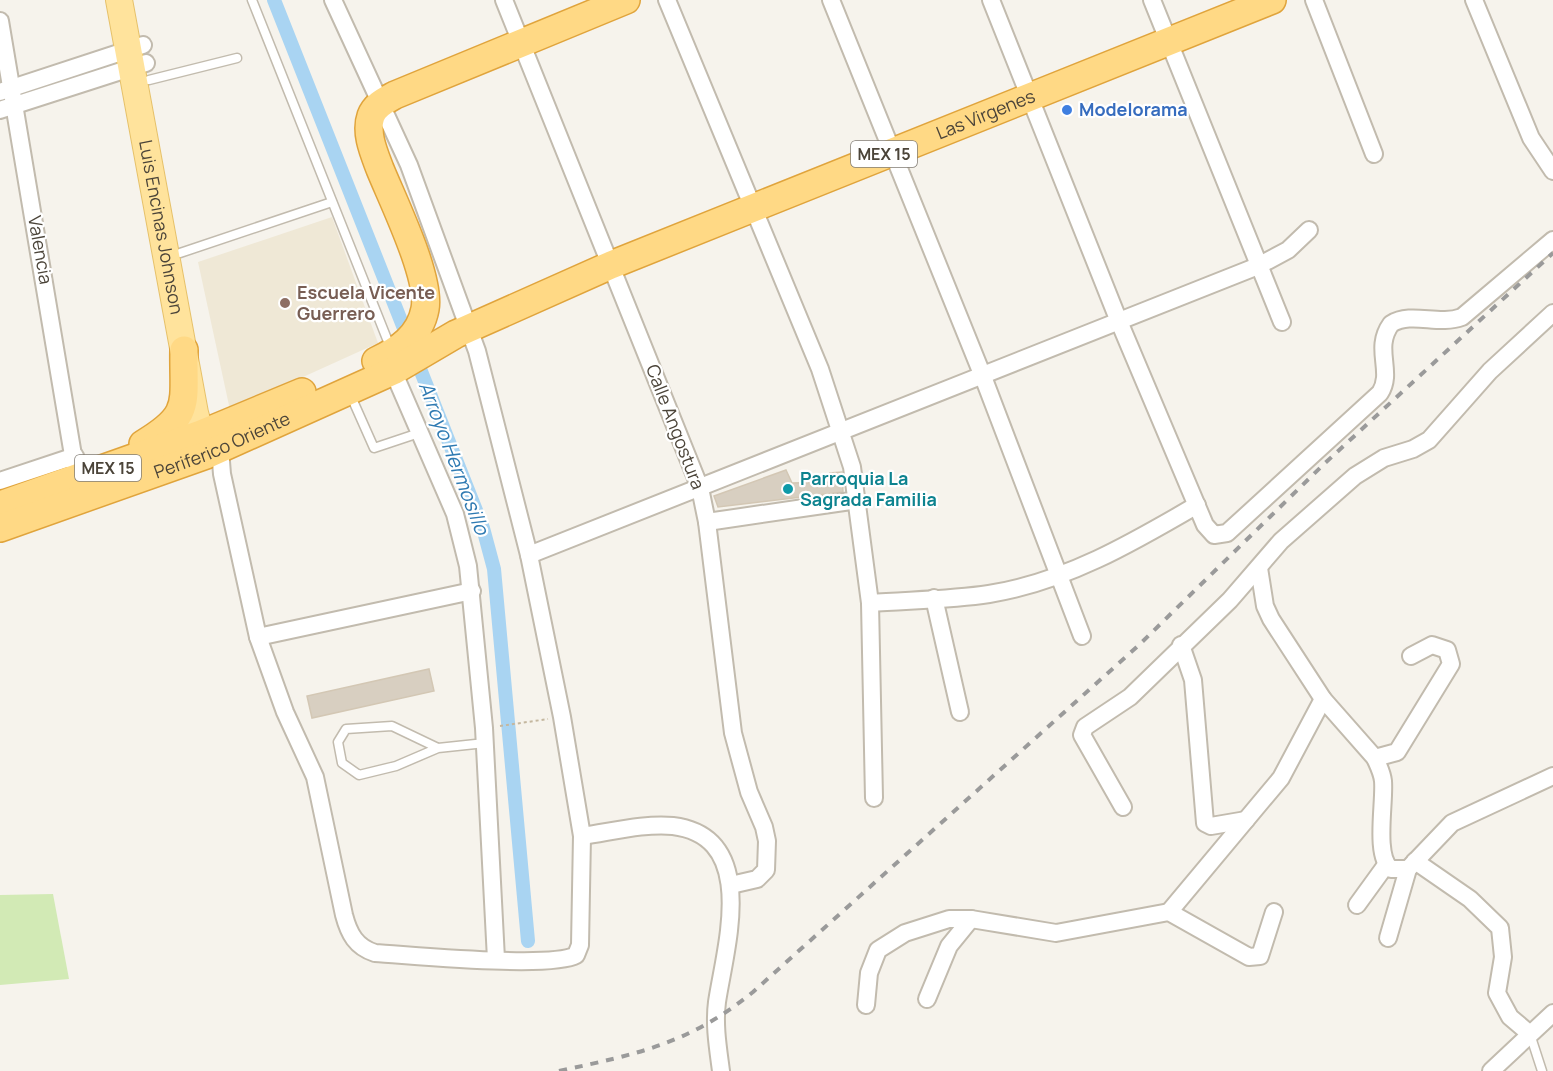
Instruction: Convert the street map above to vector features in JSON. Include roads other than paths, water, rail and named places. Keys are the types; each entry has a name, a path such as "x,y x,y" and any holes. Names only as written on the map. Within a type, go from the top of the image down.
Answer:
{"highway":[{"path":"409,352 425,308 424,292 421,276 371,141 371,116 380,104 521,42 627,0"},
{"name":"Las Virgenes","path":"471,327 611,265 1272,0"},
{"name":"MEX 15","path":"409,352 471,327"},
{"path":"82,470 170,427 180,415 184,350"},
{"name":"Periferico Oriente","path":"0,505 82,470 213,448 409,352"},
{"name":"Periferico Oriente","path":"0,528 213,448 349,391 409,352"}],"main road":[{"name":"Luis Encinas Johnson","path":"119,0 139,61 184,350 213,448"},
{"path":"136,0 139,61 180,253 208,406 213,448"}],"street":[{"path":"213,448 258,637 285,712 315,777 344,915 357,943 375,953 528,962 564,959 576,955 580,945 582,836 562,717 529,555 471,327 409,165 333,0"},
{"name":"Calle Angostura","path":"504,0 700,488 707,522 733,733 748,792 767,841 765,870 757,879 731,885"},
{"path":"667,0 820,369 852,467 870,603 874,798"},
{"path":"831,0 982,375 1082,636"},
{"path":"991,0 1118,319 1209,532 1221,536 1227,533 1380,393 1385,382 1382,343 1391,324 1405,319 1443,322 1462,316 1553,240"},
{"path":"1152,0 1282,322"},
{"path":"1314,0 1374,154"},
{"path":"1474,0 1531,138 1553,171"},
{"name":"Valencia","path":"0,21 7,99 82,470"},
{"path":"7,99 139,61"},
{"path":"529,555 1118,319 1258,266 1288,250 1309,230"},
{"path":"1123,807 1082,735 1085,727 1130,697 1181,645 1230,600 1297,527 1355,476 1384,458 1413,449 1428,440 1490,371 1553,313"},
{"path":"409,352 419,433 455,514 472,591 485,743 496,959"},
{"path":"0,481 82,470"},
{"path":"707,522 858,500"},
{"path":"870,603 995,593 1059,575 1116,552 1197,505"},
{"path":"1259,568 1265,606 1271,619 1323,699 1375,758 1383,777 1382,849 1386,865 1357,905"},
{"path":"258,637 472,591"},
{"path":"934,598 960,712"},
{"path":"1181,645 1193,680 1205,823 1211,826 1246,820"},
{"path":"1375,758 1397,752 1451,664 1447,650 1432,645 1411,656"},
{"path":"866,1005 868,973 878,950 905,933 949,919 971,919 1056,933 1169,912 1291,763 1323,699"},
{"path":"1386,865 1400,871 1411,865 1452,823 1553,776"},
{"path":"582,836 659,826 695,832 718,853 731,885 730,929 716,1020 721,1071"},
{"path":"1388,938 1411,865"},
{"path":"1411,865 1470,899 1500,928 1503,957 1497,993 1510,1017 1530,1034"},
{"path":"1169,912 1249,957 1260,956 1274,912"},
{"path":"927,999 950,946 971,919"},
{"path":"1491,1071 1553,1013"}],"lane":[{"path":"252,0 332,202 409,352"},
{"path":"139,61 237,58"},
{"path":"180,253 332,202"},
{"path":"349,391 375,448 419,433"},
{"path":"438,748 392,726 346,729 338,742 342,763 359,775 396,766 438,748 485,743"},
{"path":"1530,1034 1542,1071"}],"waterway":[{"name":"Arroyo Hermosillo","path":"274,0 483,528 494,569 528,941"}],"railway":[{"path":"559,1071 661,1045 707,1024 753,992 1139,645 1324,464 1553,253"}],"place":[{"name":"Modelorama","path":"1067,110"},
{"name":"Escuela Vicente Guerrero","path":"285,303"},
{"name":"Parroquia La Sagrada Familia","path":"788,489"}]}
